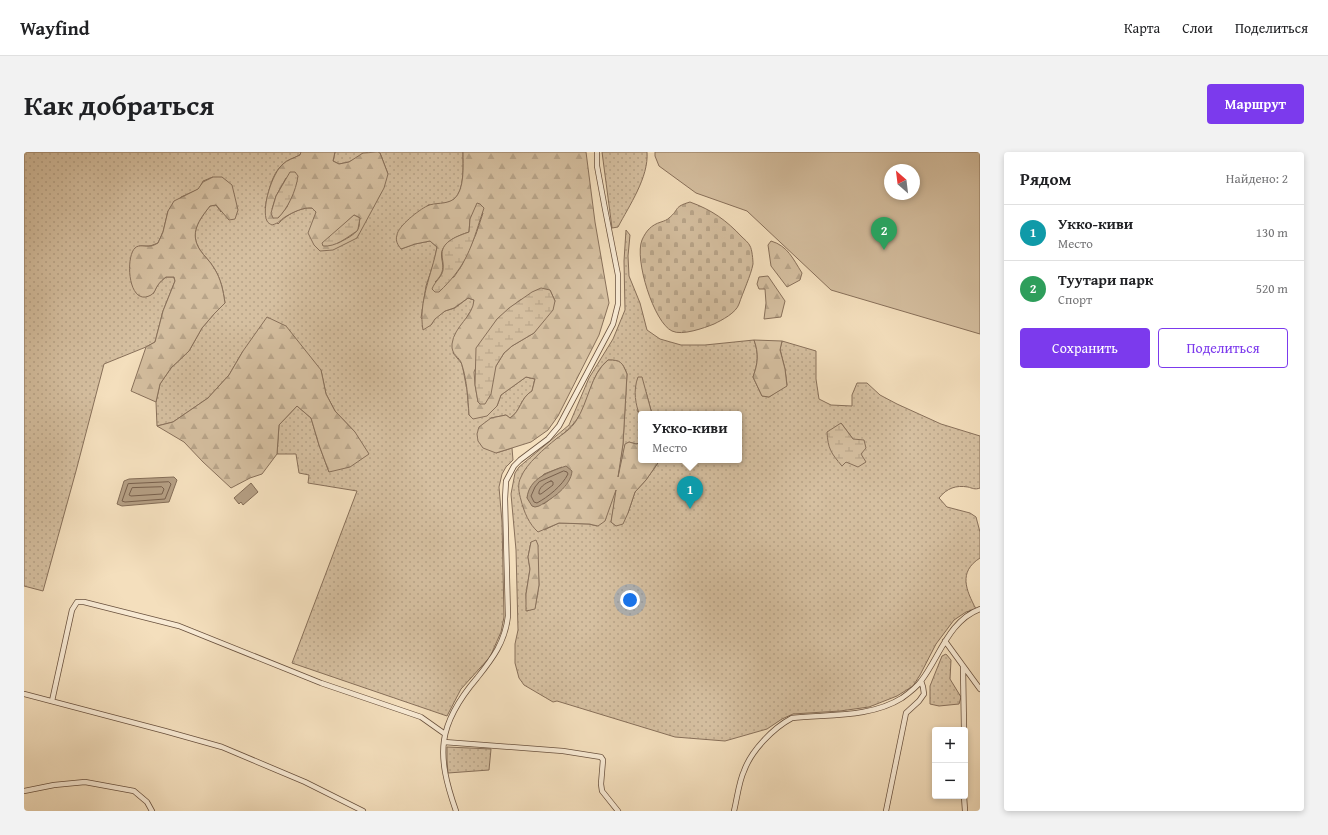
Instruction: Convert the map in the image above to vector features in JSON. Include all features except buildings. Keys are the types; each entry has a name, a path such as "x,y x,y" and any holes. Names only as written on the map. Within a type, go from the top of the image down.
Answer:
{"street":[{"path":"456,811 445,776 443,758 445,734 451,715 458,703 496,653 507,625 506,481 514,466 548,439 558,426 608,333 616,314 618,304 618,275 598,173 597,152"},
{"path":"52,701 72,610 77,602 84,602 179,626 321,683 421,717 445,734"},
{"path":"734,811 744,771 758,746 786,721 792,718 875,710 902,697 921,681 945,641 960,623 972,612 980,609"},
{"path":"945,641 980,689"},
{"path":"963,666 964,727"},
{"path":"886,811 906,713 924,694 924,687 921,681"},
{"path":"24,694 222,747 305,782 363,811"},
{"path":"444,742 563,751 600,757 603,760 602,790 618,811"},
{"path":"24,791 54,785 85,782 134,791 147,802 152,811"},
{"path":"964,799 965,811"}],"green space":[{"path":"24,152 301,152 300,155 289,160 279,168 271,184 265,208 278,224 294,212 312,208 316,212 333,250 388,174 380,153 378,152 463,152 463,171 460,191 457,196 453,200 441,204 428,205 401,249 430,241 437,247 426,286 421,318 431,325 435,318 445,311 455,308 468,298 474,300 474,306 468,315 453,353 462,364 467,390 469,415 497,406 501,395 526,377 535,379 532,391 525,397 514,415 510,418 506,415 491,418 496,453 512,448 513,460 502,474 499,487 502,522 504,617 501,632 490,657 461,689 447,716 292,663 357,491 308,483 309,475 299,473 296,454 277,454 279,425 297,406 311,418 329,472 355,432 335,411 326,394 321,370 243,351 229,375 208,398 173,422 157,426 156,402 160,384 171,368 189,351 202,328 225,303 218,276 212,265 200,250 195,238 195,232 199,222 210,206 216,205 221,212 213,177 203,181 199,189 181,197 168,211 163,232 158,243 150,246 139,246 153,294 158,284 166,277 174,277 175,281 163,311 155,342 104,364 43,591 24,586"},
{"path":"301,152 335,152 333,161 339,164 349,162 363,153 380,153 388,174 384,188 357,238 333,250 320,251 314,245 308,233 316,212 312,208 306,208 295,212 285,217 278,223 272,225 267,222 265,208 275,175 285,163 300,155","holes":["286,178 297,181 287,207 278,218 272,209 276,196","354,215 360,218 359,228 357,231 338,243 326,241"]},
{"path":"335,152 368,152 349,162 339,164 333,161"},
{"path":"463,152 586,152 595,222 609,303 599,335 558,416 548,430 531,442 496,453 483,448 478,441 477,434 479,427 491,418 506,415 510,418 514,415 525,397 532,391 535,379 526,377 501,395 497,406 487,416 473,419 469,415 464,371 461,362 454,354 452,344 456,332 473,306 474,300 468,298 454,308 445,311 435,319 431,325 423,330 422,309 437,247 430,241 401,249 396,239 398,231 401,227 419,211 430,205 451,201 458,195 462,184","holes":["483,213 476,234 462,265 454,277 435,282 440,277 442,272 443,267 441,255 446,244 458,236 469,232 470,219","550,290 555,301 534,333 512,346 504,353 478,402 474,372 497,319 520,300"]},
{"path":"602,152 647,152 647,162 642,181 633,201 618,227 612,228"},
{"path":"655,152 980,152 980,334 831,290 747,211 696,193 659,166"},
{"path":"290,172 295,172 298,176 293,193 282,214 278,218 273,218 271,213 276,196"},
{"path":"213,177 222,177 232,185 238,210 235,219 229,220 216,205 210,206 199,222 195,232 195,238 200,250 212,265 218,276 225,303 202,328 189,351 171,368 160,384 156,402 131,391 146,347 155,342 163,311 175,281 174,277 166,277 151,295 143,297 137,294 133,288 131,280 130,261 132,253 137,247 151,246 158,243 163,232 168,211 174,201 198,189 203,182"},
{"path":"690,202 712,212 736,231 751,247 753,264 739,304 732,313 725,318 705,327 681,333 672,331 665,326 652,304 643,275 640,249 642,240 649,229 654,225 668,219 681,205"},
{"path":"477,203 484,208 469,251 455,275 439,292 435,292 432,289 443,270 443,249 451,240 469,232 470,219"},
{"path":"354,215 360,218 357,231 337,244 323,246 322,243"},
{"path":"626,230 630,235 628,256 629,276 640,303 647,330 660,339 681,345 705,345 754,340 757,350 757,358 753,377 762,396 769,397 787,385 780,349 782,341 816,351 816,379 819,399 831,405 852,406 852,395 857,383 867,383 880,395 897,404 941,424 980,436 980,488 975,489 964,486 956,487 945,492 939,498 947,507 970,513 976,517 980,532 980,558 973,563 969,569 966,575 966,582 969,595 976,609 966,612 954,620 936,644 913,686 897,696 869,707 840,711 793,714 767,729 725,741 675,737 557,701 553,702 524,685 519,678 515,663 515,644 518,630 516,550 511,494 515,473 519,467 569,425 589,378 613,339 625,310 624,261","holes":["608,360 616,360 620,362 627,374 623,444 616,488 597,526 589,524 559,523 544,530 554,441 568,430 579,417 596,375","841,423 853,439 861,454 841,465","531,542 538,565 539,585 535,608 527,611 526,594 530,569 528,557"]},
{"path":"771,241 782,246 786,250 802,273 800,280 787,287 771,266 768,245"},
{"path":"768,276 785,301 781,317 764,319 766,303 765,289 759,289 757,284 759,277"},
{"path":"541,288 550,290 555,301 553,310 534,333 512,346 504,353 496,366 491,394 485,404 480,404 478,402 475,385 476,348 497,319 509,308 532,292"},
{"path":"267,317 286,326 321,370 326,394 335,411 355,432 369,454 350,467 329,472 311,418 297,406 279,425 277,454 262,474 250,478 231,488 184,442 157,426 173,422 208,398 229,375 243,351"},
{"path":"754,340 782,341 780,350 785,369 787,386 769,397 762,396 753,377 757,358 757,350"},
{"path":"608,360 616,360 622,364 627,374 623,444 618,477 625,444 629,442 638,444 638,463 658,463 635,492 623,524 616,526 611,522 616,490 605,521 598,526 589,524 559,523 538,532 527,518 520,497 520,480 523,472 536,456 574,424 584,405 597,373","holes":["562,467 557,493 544,504 527,498 529,492 544,474"]},
{"path":"638,377 642,377 651,411 638,411 635,398 636,382"},
{"path":"841,423 853,439 864,440 866,448 861,454 866,462 858,467 846,462 842,466 829,447 827,432"},
{"path":"536,540 538,545 539,585 535,609 526,611 526,594 530,569 528,557 531,542"},
{"path":"946,654 951,660 950,679 961,697 959,704 939,706 930,704 930,686 942,656"},
{"path":"447,747 491,749 489,770 448,773"}],"water":[{"path":"566,466 572,471 571,477 565,487 555,496 539,506 532,506 527,498 532,485 547,473"},
{"path":"174,477 177,480 169,502 122,506 117,504 124,481 129,479"},
{"path":"251,483 258,492 243,505 241,502 239,504 234,498"}],"place":[{"name":"Туутари парк","path":"884,250"},
{"name":"Укко-киви","path":"690,509"}]}
